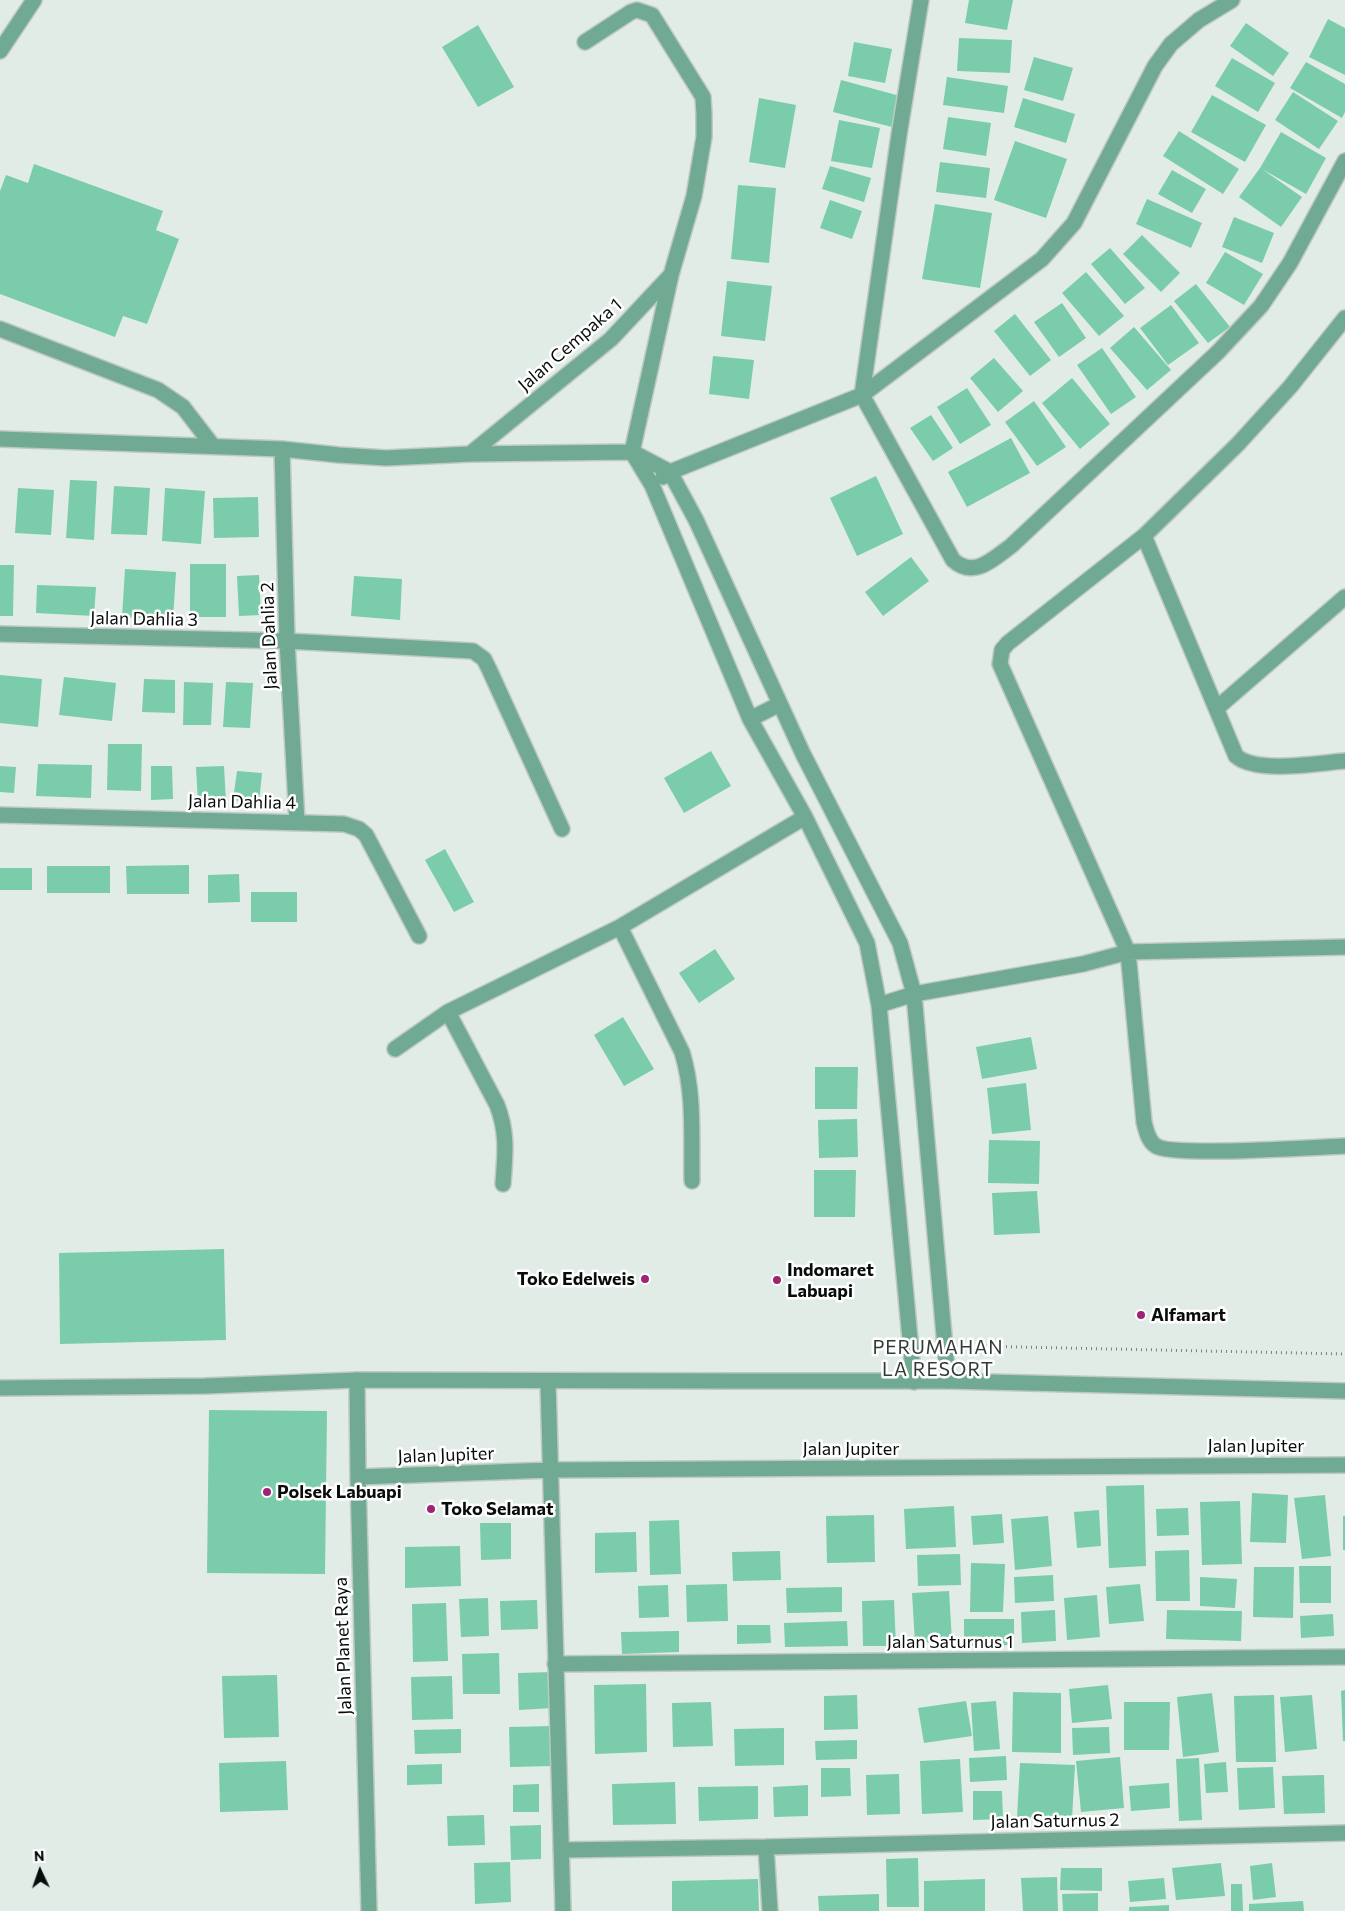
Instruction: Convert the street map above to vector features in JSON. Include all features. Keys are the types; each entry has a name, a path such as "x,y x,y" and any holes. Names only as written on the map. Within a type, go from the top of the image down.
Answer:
{"street":[{"path":"0,51 34,0"},
{"path":"921,0 899,135 862,395 953,560 960,566 975,568 990,562 1018,539 1218,352 1261,306 1290,263 1345,161"},
{"path":"652,485 670,472 862,395 1042,259 1062,238 1083,208 1155,66 1171,44 1199,20 1232,0"},
{"name":"Jalan Cempaka 1","path":"470,454 611,339 671,275 694,196 704,137 703,97 652,15 648,12 637,10 631,12 585,42"},
{"path":"671,275 632,452 652,485 750,719 806,817 867,943 880,1005 914,1382"},
{"path":"1345,318 1290,387 1238,444 1144,536 1008,643 1002,650 1000,664 1128,952 1143,1114 1147,1134 1152,1143 1157,1147 1166,1149 1197,1151 1345,1146"},
{"path":"0,329 158,390 183,407 213,446"},
{"path":"0,439 282,449 386,458 470,454 632,452 670,472 696,520 803,754 900,943 914,994 948,1381"},
{"name":"Jalan Dahlia 2","path":"282,449 287,641 298,822"},
{"path":"1144,536 1236,756 1242,761 1257,765 1345,761"},
{"path":"1217,708 1345,596"},
{"name":"Jalan Dahlia 3","path":"0,634 287,641 473,651 484,659 562,829"},
{"path":"750,719 780,704"},
{"name":"Jalan Dahlia 4","path":"0,815 344,824 359,829 366,835 419,936"},
{"path":"395,1049 448,1012 620,926 806,817"},
{"path":"620,926 682,1052 686,1066 690,1088 692,1181"},
{"path":"880,1005 914,994 1083,964 1128,952 1345,947"},
{"path":"448,1012 503,1120 505,1137 503,1184"},
{"path":"0,1388 205,1386 357,1380 548,1382 948,1381 1345,1391"},
{"name":"Jalan Planet Raya","path":"357,1380 369,1911"},
{"path":"548,1382 563,1911"},
{"name":"Jalan Jupiter","path":"358,1477 550,1470 1345,1464"},
{"name":"Jalan Saturnus 1","path":"555,1664 1345,1657"},
{"name":"Jalan Saturnus 2","path":"561,1850 1345,1833"},
{"path":"766,1847 770,1911"}],"path":[{"path":"945,1346 1345,1354"}],"building":[{"path":"969,0 1013,0 1007,30 965,23"},
{"path":"1328,19 1345,28 1345,75 1309,57"},
{"path":"1246,23 1289,53 1273,76 1230,46"},
{"path":"478,25 514,87 478,107 442,47"},
{"path":"959,38 1012,40 1010,73 957,71"},
{"path":"854,42 892,49 885,83 848,76"},
{"path":"1034,57 1073,68 1063,101 1024,90"},
{"path":"1232,58 1275,83 1258,112 1215,86"},
{"path":"1306,62 1345,84 1345,112 1342,118 1290,88"},
{"path":"947,77 1008,86 1004,113 943,105"},
{"path":"841,80 900,96 892,127 833,112"},
{"path":"1293,92 1338,121 1319,149 1275,120"},
{"path":"1212,95 1266,125 1245,162 1191,132"},
{"path":"759,98 796,105 785,168 749,162"},
{"path":"1023,98 1075,114 1066,143 1014,127"},
{"path":"948,117 991,123 986,156 943,149"},
{"path":"839,120 880,128 872,168 831,161"},
{"path":"1179,131 1239,169 1223,194 1163,156"},
{"path":"1281,132 1326,158 1306,194 1262,169 1302,197 1281,227 1239,197 1260,168"},
{"path":"1015,141 1067,159 1046,218 994,200"},
{"path":"940,162 990,168 986,198 936,192"},
{"path":"34,164 163,211 156,230 179,239 147,324 123,316 115,337 0,294 0,191 6,175 28,183"},
{"path":"830,166 871,178 864,202 822,189"},
{"path":"1172,170 1206,189 1192,213 1158,194"},
{"path":"738,185 776,188 769,263 731,259"},
{"path":"1147,199 1202,223 1191,248 1136,224"},
{"path":"830,200 862,211 852,239 820,228"},
{"path":"935,204 992,213 980,288 922,279"},
{"path":"1234,217 1274,233 1262,263 1222,247"},
{"path":"1142,235 1180,273 1161,292 1123,254"},
{"path":"1110,248 1145,288 1125,304 1091,264"},
{"path":"1225,252 1263,274 1244,305 1206,283"},
{"path":"1086,272 1124,316 1099,336 1062,293"},
{"path":"727,281 772,286 765,341 721,336"},
{"path":"1196,284 1230,327 1208,343 1174,301"},
{"path":"1062,303 1086,338 1059,357 1034,322"},
{"path":"1171,305 1199,343 1168,365 1140,328"},
{"path":"1015,314 1051,360 1030,376 994,331"},
{"path":"1134,327 1171,370 1147,390 1110,348"},
{"path":"1102,348 1136,397 1111,414 1077,365"},
{"path":"713,356 754,360 749,399 709,394"},
{"path":"994,358 1023,391 998,412 970,378"},
{"path":"1072,378 1110,424 1080,449 1042,403"},
{"path":"967,388 991,425 960,444 937,407"},
{"path":"1034,401 1066,447 1037,466 1005,422"},
{"path":"931,415 953,448 933,461 910,428"},
{"path":"1011,438 1030,473 967,507 948,472"},
{"path":"876,476 903,534 857,556 830,498"},
{"path":"70,480 97,481 94,540 66,538"},
{"path":"114,486 150,488 147,535 111,534"},
{"path":"18,488 54,490 51,535 15,533"},
{"path":"165,488 205,491 201,544 162,541"},
{"path":"258,497 259,537 214,538 213,498"},
{"path":"911,557 929,581 883,616 865,592"},
{"path":"190,564 226,564 226,617 190,617"},
{"path":"0,565 14,565 13,616 0,616"},
{"path":"125,569 176,572 173,620 122,617"},
{"path":"259,575 261,615 239,616 237,576"},
{"path":"354,576 402,579 400,620 351,616"},
{"path":"37,585 96,587 94,616 36,613"},
{"path":"0,675 42,679 38,727 0,723"},
{"path":"64,677 116,683 112,721 59,715"},
{"path":"144,679 175,680 175,713 142,712"},
{"path":"184,682 213,683 211,725 183,725"},
{"path":"226,682 253,683 250,728 223,727"},
{"path":"108,744 142,744 141,791 107,790"},
{"path":"711,751 731,786 684,813 664,778"},
{"path":"38,764 92,765 91,798 36,796"},
{"path":"0,766 16,767 14,793 0,792"},
{"path":"151,766 172,766 173,799 151,800"},
{"path":"224,766 226,802 198,804 196,767"},
{"path":"237,771 262,773 259,803 233,800"},
{"path":"445,849 474,902 454,912 425,860"},
{"path":"189,865 189,894 127,894 126,866"},
{"path":"47,866 110,866 110,893 47,893"},
{"path":"0,868 32,868 32,890 0,890"},
{"path":"239,874 240,902 208,903 208,875"},
{"path":"251,892 297,892 297,922 251,922"},
{"path":"715,949 735,979 699,1003 679,973"},
{"path":"623,1017 654,1069 624,1086 594,1035"},
{"path":"1031,1037 1037,1069 982,1079 976,1047"},
{"path":"815,1067 858,1067 857,1109 815,1109"},
{"path":"1026,1083 1031,1130 992,1134 987,1088"},
{"path":"857,1119 858,1157 819,1158 818,1120"},
{"path":"989,1140 1040,1141 1039,1184 988,1183"},
{"path":"814,1170 856,1170 855,1217 814,1217"},
{"path":"1037,1191 1040,1233 994,1235 992,1193"},
{"path":"224,1249 226,1340 60,1344 59,1253"},
{"name":"Polsek Labuapi","path":"209,1410 327,1411 325,1574 207,1573"},
{"path":"1144,1485 1146,1566 1109,1568 1106,1486"},
{"path":"1252,1493 1288,1495 1286,1543 1250,1542"},
{"path":"1325,1495 1331,1556 1302,1559 1294,1498"},
{"path":"1240,1501 1242,1564 1202,1565 1200,1502"},
{"path":"954,1506 956,1547 906,1549 904,1509"},
{"path":"1188,1508 1189,1535 1157,1536 1156,1509"},
{"path":"1099,1510 1101,1546 1077,1548 1074,1512"},
{"path":"1002,1514 1004,1543 973,1545 971,1516"},
{"path":"874,1515 875,1562 827,1563 826,1516"},
{"path":"1048,1516 1052,1566 1015,1570 1011,1519"},
{"path":"1343,1516 1345,1516 1345,1550 1343,1550"},
{"path":"679,1520 681,1574 650,1575 649,1521"},
{"path":"480,1523 511,1523 511,1559 481,1560"},
{"path":"636,1532 637,1572 595,1573 595,1533"},
{"path":"460,1546 461,1586 405,1588 405,1547"},
{"path":"1189,1550 1190,1601 1156,1601 1155,1551"},
{"path":"780,1551 781,1580 733,1581 732,1552"},
{"path":"960,1554 961,1585 918,1586 917,1555"},
{"path":"971,1563 1005,1564 1003,1612 970,1612"},
{"path":"1299,1566 1331,1566 1331,1603 1300,1603"},
{"path":"1254,1567 1294,1567 1293,1618 1253,1617"},
{"path":"1053,1575 1054,1601 1015,1603 1014,1577"},
{"path":"1200,1577 1237,1579 1235,1608 1200,1606"},
{"path":"727,1584 728,1621 687,1622 686,1585"},
{"path":"1140,1584 1144,1621 1109,1624 1106,1587"},
{"path":"668,1585 669,1617 639,1618 638,1586"},
{"path":"842,1587 842,1612 787,1613 786,1588"},
{"path":"949,1591 952,1641 915,1643 912,1593"},
{"path":"1097,1595 1100,1637 1067,1640 1064,1598"},
{"path":"488,1598 489,1636 461,1637 459,1599"},
{"path":"537,1600 538,1629 501,1630 500,1601"},
{"path":"894,1600 896,1646 863,1646 862,1601"},
{"path":"446,1603 448,1661 413,1662 412,1604"},
{"path":"1055,1610 1056,1641 1022,1643 1021,1612"},
{"path":"1167,1610 1242,1611 1241,1641 1166,1639"},
{"path":"1333,1614 1334,1636 1301,1638 1300,1616"},
{"path":"964,1619 1014,1619 1014,1645 964,1646"},
{"path":"847,1621 848,1646 785,1647 784,1623"},
{"path":"737,1625 770,1625 771,1643 737,1644"},
{"path":"679,1631 679,1652 622,1654 621,1632"},
{"path":"499,1653 500,1694 463,1694 462,1654"},
{"path":"552,1672 553,1708 519,1710 518,1673"},
{"path":"277,1675 279,1737 224,1738 222,1676"},
{"path":"452,1676 453,1719 412,1720 411,1677"},
{"path":"646,1684 647,1752 595,1754 594,1685"},
{"path":"1108,1685 1112,1719 1072,1723 1069,1689"},
{"path":"1345,1690 1345,1741 1343,1741 1341,1691"},
{"path":"1013,1692 1061,1693 1061,1753 1012,1752"},
{"path":"1212,1693 1219,1752 1183,1757 1177,1697"},
{"path":"857,1695 858,1729 824,1730 824,1696"},
{"path":"1274,1695 1276,1762 1236,1762 1234,1696"},
{"path":"1312,1695 1317,1749 1285,1752 1280,1697"},
{"path":"966,1701 972,1736 924,1743 918,1708"},
{"path":"996,1701 1000,1749 974,1751 971,1703"},
{"path":"711,1702 713,1746 673,1747 672,1703"},
{"path":"1124,1702 1170,1702 1169,1750 1124,1750"},
{"path":"552,1726 553,1766 510,1767 509,1727"},
{"path":"1109,1727 1110,1753 1073,1755 1072,1728"},
{"path":"784,1728 784,1765 735,1766 734,1729"},
{"path":"461,1729 461,1753 415,1754 414,1730"},
{"path":"857,1740 857,1759 816,1760 815,1741"},
{"path":"1006,1756 1007,1780 970,1782 969,1758"},
{"path":"1120,1757 1124,1808 1081,1812 1076,1761"},
{"path":"1199,1758 1202,1820 1179,1821 1176,1759"},
{"path":"960,1759 963,1812 922,1814 920,1761"},
{"path":"286,1761 288,1810 220,1812 219,1763"},
{"path":"1226,1762 1228,1792 1206,1793 1204,1764"},
{"path":"1020,1763 1075,1765 1072,1819 1017,1817"},
{"path":"442,1764 442,1784 407,1785 407,1765"},
{"path":"1273,1767 1275,1808 1239,1810 1237,1768"},
{"path":"821,1768 850,1768 851,1796 821,1797"},
{"path":"899,1774 900,1814 867,1815 866,1775"},
{"path":"1324,1775 1325,1813 1284,1814 1282,1776"},
{"path":"675,1782 676,1824 613,1825 612,1784"},
{"path":"1169,1783 1170,1808 1131,1811 1129,1786"},
{"path":"539,1784 539,1812 513,1812 513,1785"},
{"path":"808,1785 808,1816 774,1817 773,1787"},
{"path":"758,1786 758,1819 699,1821 698,1787"},
{"path":"973,1791 1002,1791 1003,1819 973,1820"},
{"path":"484,1815 485,1845 448,1846 447,1816"},
{"path":"541,1825 541,1859 511,1860 510,1826"},
{"path":"918,1858 919,1907 887,1907 886,1859"},
{"path":"510,1862 511,1902 475,1904 474,1863"},
{"path":"1221,1863 1225,1896 1176,1900 1172,1868"},
{"path":"1272,1863 1276,1897 1253,1900 1250,1866"},
{"path":"1061,1868 1102,1868 1102,1891 1060,1890"},
{"path":"1057,1877 1058,1911 1023,1911 1021,1878"},
{"path":"1164,1878 1166,1899 1130,1902 1128,1881"},
{"path":"758,1879 759,1911 672,1911 672,1881"},
{"path":"985,1879 985,1911 924,1911 924,1881"},
{"path":"1231,1884 1242,1884 1243,1911 1231,1911"},
{"path":"1098,1893 1098,1911 1063,1911 1062,1894"},
{"path":"879,1894 879,1911 819,1911 818,1896"},
{"path":"1303,1901 1304,1911 1249,1911 1249,1904"},
{"path":"1169,1905 1169,1911 1129,1911 1129,1907"}],"place":[{"name":"Toko Edelweis","path":"645,1279"},
{"name":"Indomaret Labuapi","path":"777,1280"},
{"name":"Alfamart","path":"1141,1315"},
{"name":"Polsek Labuapi","path":"267,1492"},
{"name":"Toko Selamat","path":"431,1509"}],"district":[{"name":"PERUMAHAN LA RESORT","path":"938,1359"}]}
